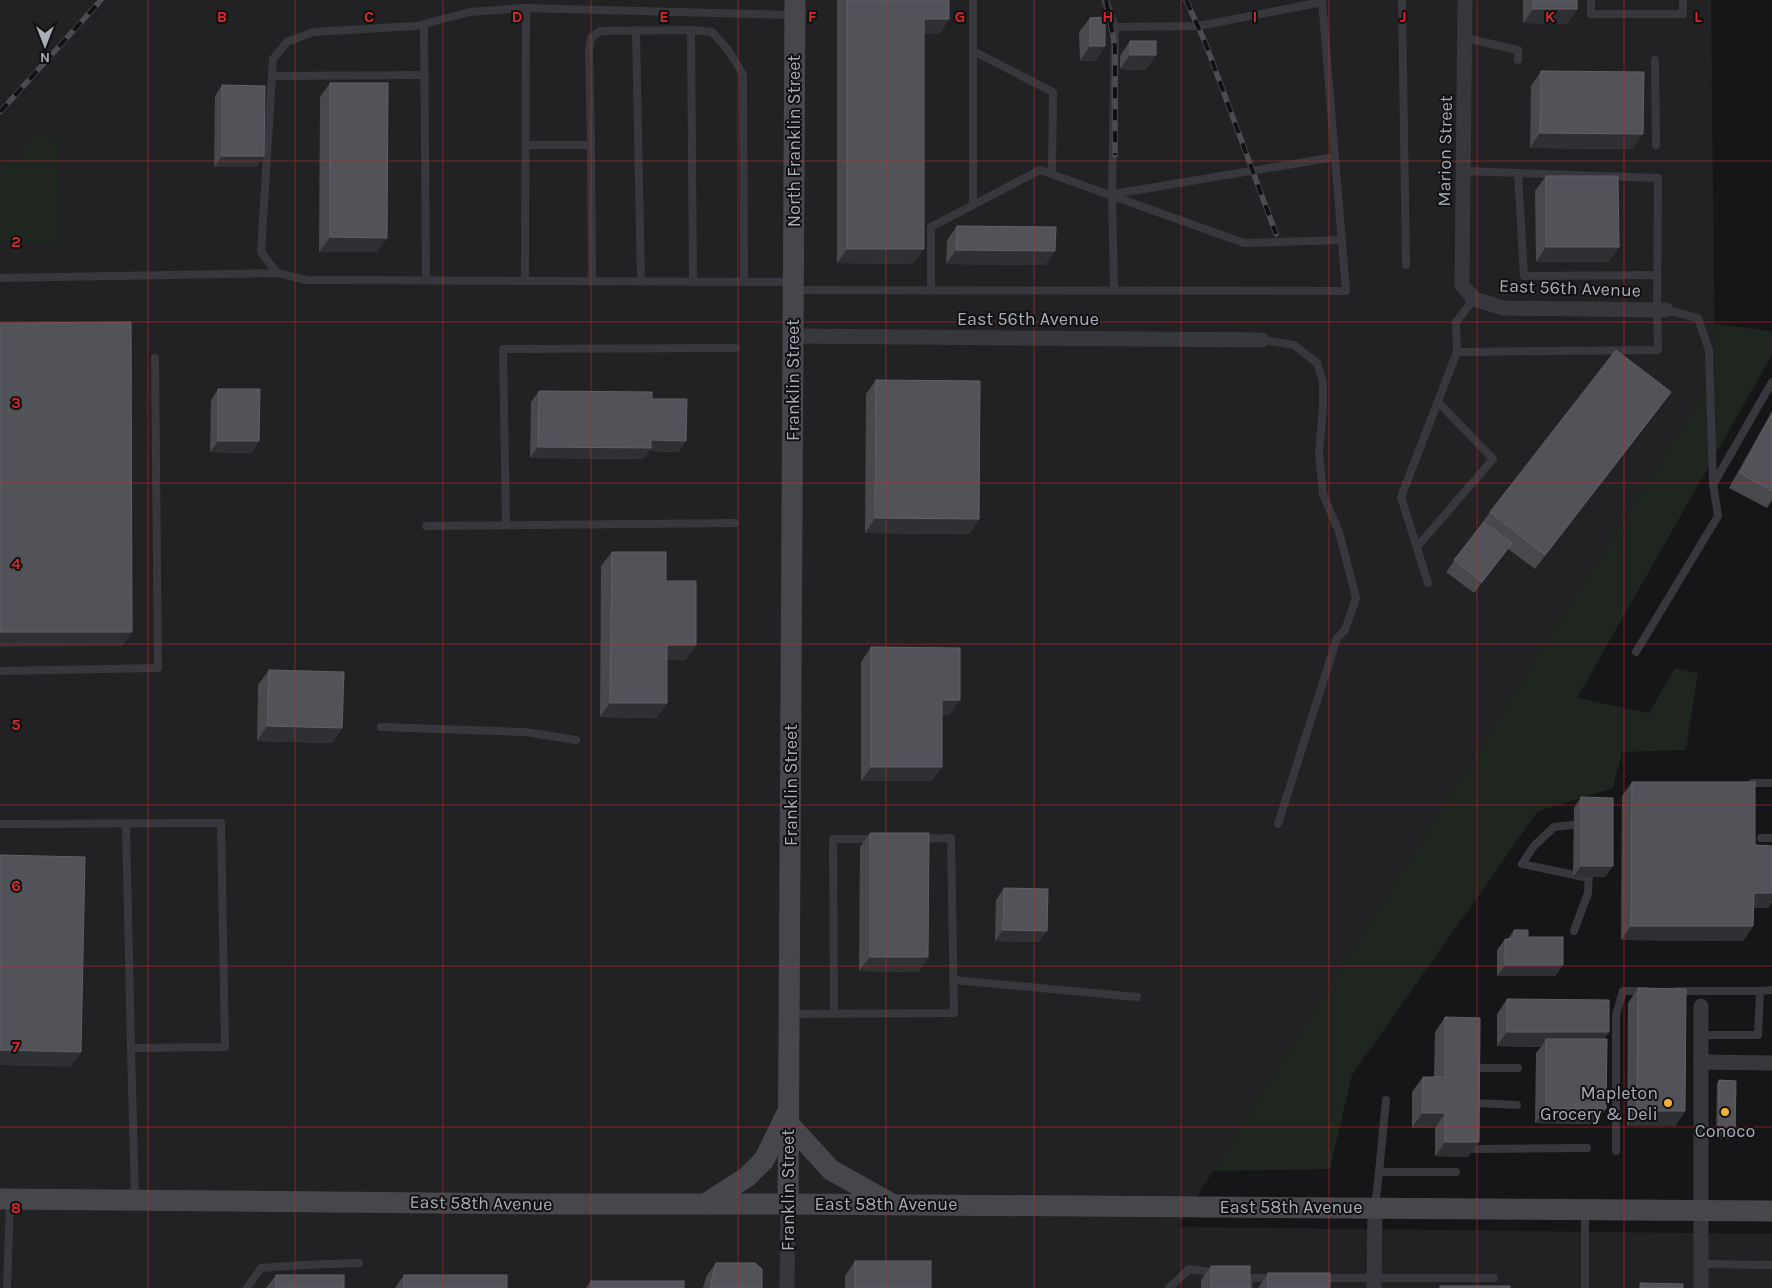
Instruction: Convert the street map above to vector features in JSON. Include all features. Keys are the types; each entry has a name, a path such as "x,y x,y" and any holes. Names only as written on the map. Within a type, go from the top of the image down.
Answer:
{"main road":[{"name":"North Franklin Street","path":"793,286 795,8"},
{"name":"Franklin Street","path":"788,1204 793,286"},
{"path":"705,1204 747,1177 764,1160 789,1116 831,1170 892,1204"},
{"name":"East 58th Avenue","path":"5,1199 1772,1211"}],"street":[{"name":"Marion Street","path":"1465,0 1462,285 1474,299"},
{"name":"East 56th Avenue","path":"1474,299 1503,308 1661,310"},
{"name":"East 56th Avenue","path":"793,336 1262,340"},
{"path":"1701,1006 1701,1288"},
{"path":"1701,1062 1772,1063"},
{"name":"Franklin Street","path":"787,1288 788,1204"},
{"path":"1374,1283 1375,1208"}],"lane":[{"path":"973,0 973,205"},
{"path":"1105,0 1115,26 1112,195 1114,290"},
{"path":"1402,0 1406,265"},
{"path":"1591,0 1591,14 1683,14 1683,0"},
{"path":"0,278 277,273 306,280 744,282 793,286 932,290 1346,291 1322,1 1198,26 1115,26"},
{"path":"525,281 526,8"},
{"path":"277,273 261,252 273,59 287,42 313,32 416,26 470,12 526,8 795,8"},
{"path":"424,24 426,280"},
{"path":"636,30 641,282"},
{"path":"592,282 589,51 591,38 600,31 692,30 712,32 728,50 743,74 744,282"},
{"path":"692,30 693,282"},
{"path":"1465,38 1518,50 1518,60"},
{"path":"973,51 1053,92 1052,174"},
{"path":"1655,60 1656,145"},
{"path":"272,76 425,74"},
{"path":"526,145 591,145"},
{"path":"1112,195 1335,157"},
{"path":"932,290 931,227 1040,170 1244,243 1342,240"},
{"path":"1457,352 1658,350 1661,310 1657,275 1658,178 1463,171"},
{"path":"1518,173 1524,276 1657,275"},
{"path":"1428,583 1402,497 1457,352 1456,322 1474,299"},
{"path":"1636,652 1718,516 1714,484 1709,350 1698,318 1661,310"},
{"path":"1262,340 1294,345 1317,363 1323,382 1319,452 1323,494 1339,532 1356,598 1345,630 1337,638 1278,824"},
{"path":"506,525 503,350 736,348"},
{"path":"0,671 158,668 155,358"},
{"path":"1714,484 1772,382"},
{"path":"1417,547 1493,459 1438,402"},
{"path":"426,526 735,522"},
{"path":"381,727 525,732 576,740"},
{"path":"1752,783 1772,783"},
{"path":"0,824 222,824 224,1047 131,1048"},
{"path":"126,824 135,1200"},
{"path":"1589,878 1522,864 1534,846 1554,827 1591,824"},
{"path":"789,1014 954,1013 951,838 911,839"},
{"path":"1760,838 1772,838"},
{"path":"834,1014 833,840 882,839"},
{"path":"1574,931 1588,893 1590,860"},
{"path":"953,980 1137,997"},
{"path":"1616,1151 1616,1015 1623,990 1652,990"},
{"path":"1671,990 1772,990"},
{"path":"1700,990 1701,1006"},
{"path":"1701,1035 1758,1035 1760,990"},
{"path":"1478,1068 1518,1068"},
{"path":"1375,1208 1386,1100"},
{"path":"1476,1103 1517,1105"},
{"path":"1475,1149 1587,1148"},
{"path":"1379,1172 1456,1172"},
{"path":"5,1199 7,1288"},
{"path":"1585,1209 1585,1288"},
{"path":"247,1288 261,1268 359,1263"},
{"path":"1701,1264 1772,1265"},
{"path":"1169,1288 1189,1269 1223,1274"},
{"path":"1249,1288 1244,1278 1278,1278"},
{"path":"1316,1278 1374,1283 1408,1278 1494,1278"},
{"path":"1408,1278 1408,1288"}],"shaded area":[{"path":"0,0 1711,0 1715,374 1178,1227 1772,1234 1772,1288 0,1288"},
{"path":"32,133 59,138 62,245 0,242 0,170 21,152"},
{"path":"1714,324 1772,331 1772,355 1577,698 1649,713 1675,668 1698,673 1686,750 1622,752 1613,788 1538,811 1352,1075 1330,1169 1213,1171 1715,374"}],"building":[{"path":"847,0 949,0 949,19 924,19 924,249 847,249"},
{"path":"1533,0 1577,0 1577,9 1533,9"},
{"path":"1105,17 1105,46 1090,46 1090,18"},
{"path":"1130,41 1156,41 1156,55 1130,55"},
{"path":"1541,71 1644,72 1643,134 1540,133"},
{"path":"330,83 388,83 387,238 330,237"},
{"path":"222,85 265,86 264,156 222,156"},
{"path":"1546,176 1618,176 1619,247 1546,247"},
{"path":"957,226 1056,227 1055,251 956,250"},
{"path":"131,322 132,632 0,632 0,323"},
{"path":"1616,350 1671,392 1545,555 1490,512"},
{"path":"876,380 980,381 979,519 875,518"},
{"path":"218,389 260,389 259,441 218,441"},
{"path":"539,391 652,392 652,399 687,399 686,441 651,440 651,448 538,447"},
{"path":"1772,414 1772,491 1740,473"},
{"path":"1484,522 1512,543 1482,582 1454,560"},
{"path":"612,552 666,552 666,581 696,581 696,645 667,645 667,703 610,703"},
{"path":"871,647 960,648 960,700 942,700 942,767 871,767"},
{"path":"269,670 344,672 342,728 267,726"},
{"path":"1632,782 1755,782 1755,845 1772,846 1772,893 1754,893 1753,926 1631,926"},
{"path":"1581,797 1613,798 1613,866 1581,866"},
{"path":"870,833 929,833 928,957 870,957"},
{"path":"0,855 85,857 81,1052 0,1050"},
{"path":"1004,888 1048,889 1047,931 1003,930"},
{"path":"1514,930 1528,930 1528,937 1563,937 1563,965 1505,965 1505,939 1514,939"},
{"path":"1638,988 1686,989 1685,1111 1637,1111"},
{"path":"1507,999 1609,1000 1609,1032 1507,1032"},
{"path":"1445,1017 1480,1018 1479,1142 1445,1142 1445,1113 1422,1113 1423,1077 1445,1077"},
{"path":"1546,1039 1607,1039 1606,1109 1546,1109"},
{"name":"Conoco","path":"1719,1080 1736,1081 1735,1135 1719,1135"},
{"path":"855,1261 931,1261 931,1288 855,1288"},
{"path":"716,1263 755,1263 762,1269 762,1288 710,1288"},
{"path":"1211,1266 1250,1266 1250,1288 1211,1288"},
{"path":"1268,1273 1330,1273 1330,1288 1268,1288"},
{"path":"276,1275 344,1275 344,1288 276,1288"},
{"path":"404,1275 507,1275 507,1288 404,1288"},
{"path":"591,1281 684,1281 684,1288 591,1288"},
{"path":"1640,1283 1683,1284 1683,1288 1640,1288"},
{"path":"1440,1286 1510,1286 1510,1288 1440,1288"}],"railway":[{"path":"0,112 101,0"},
{"path":"1106,0 1115,46 1115,155"},
{"path":"1186,0 1205,42 1276,234"}],"place":[{"name":"Mapleton Grocery & Deli","path":"1668,1103"},
{"name":"Conoco","path":"1725,1112"}]}
